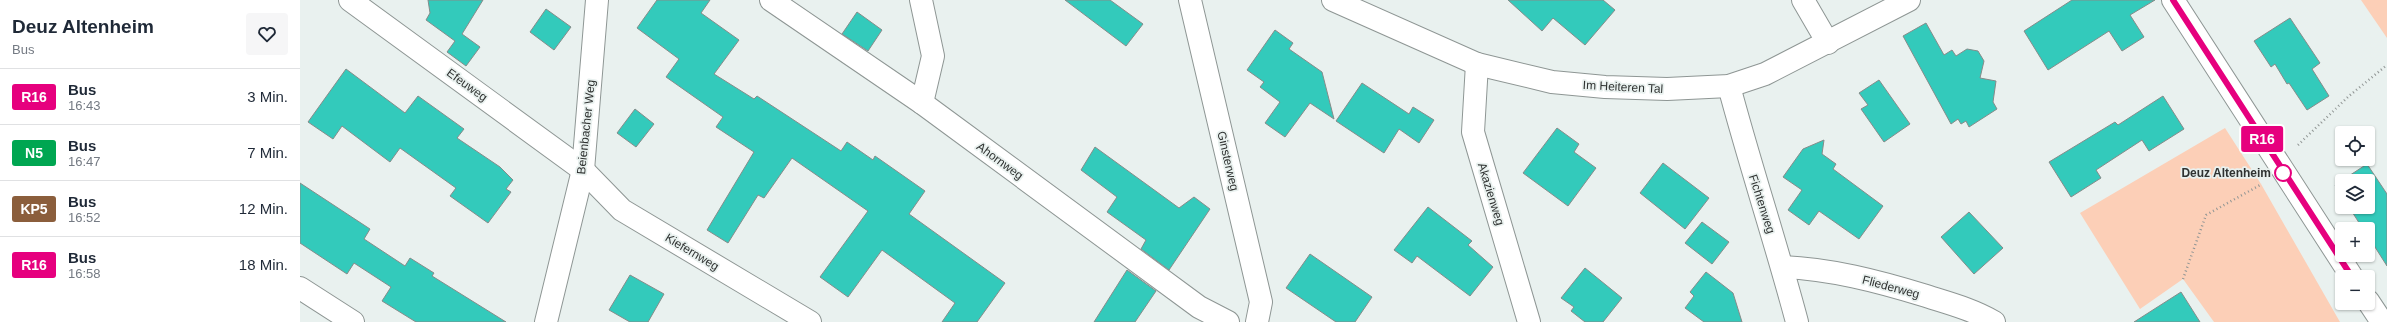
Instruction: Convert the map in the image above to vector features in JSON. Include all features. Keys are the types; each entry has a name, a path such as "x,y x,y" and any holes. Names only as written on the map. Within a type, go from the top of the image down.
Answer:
{"street":[{"name":"Efeuweg","path":"350,0 583,170"},
{"name":"Beienbacher Weg","path":"546,322 583,170 597,0"},
{"name":"Ahornweg","path":"771,0 922,103 1199,307 1228,322"},
{"path":"921,0 933,56 922,103"},
{"name":"Ginsterweg","path":"1190,0 1262,302 1257,322"},
{"name":"Im Heiteren Tal","path":"1333,0 1477,64 1552,82 1605,87 1667,89 1729,86 1765,74 1828,43 1909,0"},
{"path":"1803,0 1828,43"},
{"path":"2173,0 2281,170 2347,270"},
{"name":"Akazienweg","path":"1477,64 1473,132 1529,322"},
{"name":"Fichtenweg","path":"1729,86 1750,167 1783,268 1797,322"},
{"name":"Kiefernweg","path":"583,170 622,210 810,322"},
{"name":"Fliederweg","path":"1783,268 1816,268 1891,285 1974,311 1994,322"},
{"path":"300,288 353,322"},
{"path":"2374,310 2382,322"}],"path":[{"path":"2183,279 2206,215 2261,184 2281,170 2349,96 2387,65"}],"shaded area":[{"path":"2361,0 2387,0 2387,38"},
{"path":"2225,128 2261,184 2340,322 2214,322 2183,279 2140,309 2080,213"}],"building":[{"path":"428,0 483,0 462,34 480,47 466,66 447,52 455,41 426,20 430,13"},
{"path":"657,0 710,0 701,13 739,40 714,74 754,99 757,96 841,151 847,142 873,160 875,156 925,191 909,214 1005,283 977,322 942,322 955,303 882,250 848,297 820,277 868,211 792,158 764,198 758,195 728,243 707,230 754,152 716,127 723,117 666,77 679,59 637,28"},
{"path":"1065,0 1110,0 1143,24 1126,46"},
{"path":"1508,0 1603,0 1615,10 1585,45 1553,18 1542,31"},
{"path":"2072,0 2155,0 2130,15 2144,37 2122,51 2109,31 2048,70 2024,31"},
{"path":"546,9 571,27 554,50 530,32"},
{"path":"857,12 882,30 868,51 842,34"},
{"path":"2290,18 2320,63 2312,69 2329,96 2307,110 2289,83 2287,84 2275,64 2271,67 2254,41"},
{"path":"1926,23 1944,55 1952,50 1956,56 1967,49 1978,51 1984,61 1980,78 1996,81 1993,102 1997,109 1969,127 1966,121 1961,124 1958,119 1951,124 1903,36"},
{"path":"1275,30 1293,43 1289,49 1322,72 1334,119 1310,103 1285,137 1265,123 1280,102 1260,87 1264,82 1247,70"},
{"path":"346,69 405,113 418,96 464,129 457,138 500,167 513,180 506,189 511,192 488,223 450,196 456,188 400,148 390,162 342,126 333,139 308,122"},
{"path":"1879,80 1910,124 1884,142 1861,109 1868,105 1859,93"},
{"path":"1362,83 1409,114 1413,107 1434,120 1419,143 1399,129 1384,153 1336,121"},
{"path":"2163,96 2184,129 2149,151 2142,140 2096,170 2101,178 2071,197 2049,162 2115,122 2118,125"},
{"path":"635,109 654,124 636,147 617,133"},
{"path":"1557,128 1579,144 1574,152 1596,168 1568,206 1523,173"},
{"path":"1824,140 1822,154 1836,164 1833,169 1883,206 1859,239 1819,211 1809,225 1788,210 1802,190 1783,177 1803,149"},
{"path":"1095,147 1179,208 1194,197 1210,209 1169,270 1141,249 1146,240 1107,212 1117,197 1081,170"},
{"path":"1663,163 1709,198 1685,229 1640,193"},
{"path":"2364,166 2368,166 2374,174 2352,174"},
{"path":"2375,176 2387,194 2387,266 2375,247 2375,222 2359,222 2353,214 2375,214"},
{"path":"300,183 370,229 364,239 405,266 410,258 434,273 432,276 506,322 416,322 382,301 391,287 354,263 347,274 300,243"},
{"path":"1428,207 1472,241 1468,245 1493,267 1470,296 1417,256 1412,263 1394,250"},
{"path":"1969,212 2003,248 1974,274 1941,237"},
{"path":"1702,222 1729,242 1712,264 1685,243"},
{"path":"1310,254 1372,297 1355,322 1336,322 1286,288"},
{"path":"1585,268 1622,298 1603,322 1585,322 1571,311 1574,307 1561,298"},
{"path":"1127,270 1156,291 1135,322 1094,322"},
{"path":"1706,272 1733,293 1742,322 1704,322 1685,308 1694,296 1690,292"},
{"path":"630,275 664,294 648,322 630,322 609,310"},
{"path":"2181,292 2200,322 2134,322"}],"bus line":[{"name":"R16","path":"2173,0 2284,175 2347,270"}],"place":[{"name":"Deuz Altenheim","path":"2283,173"}]}
